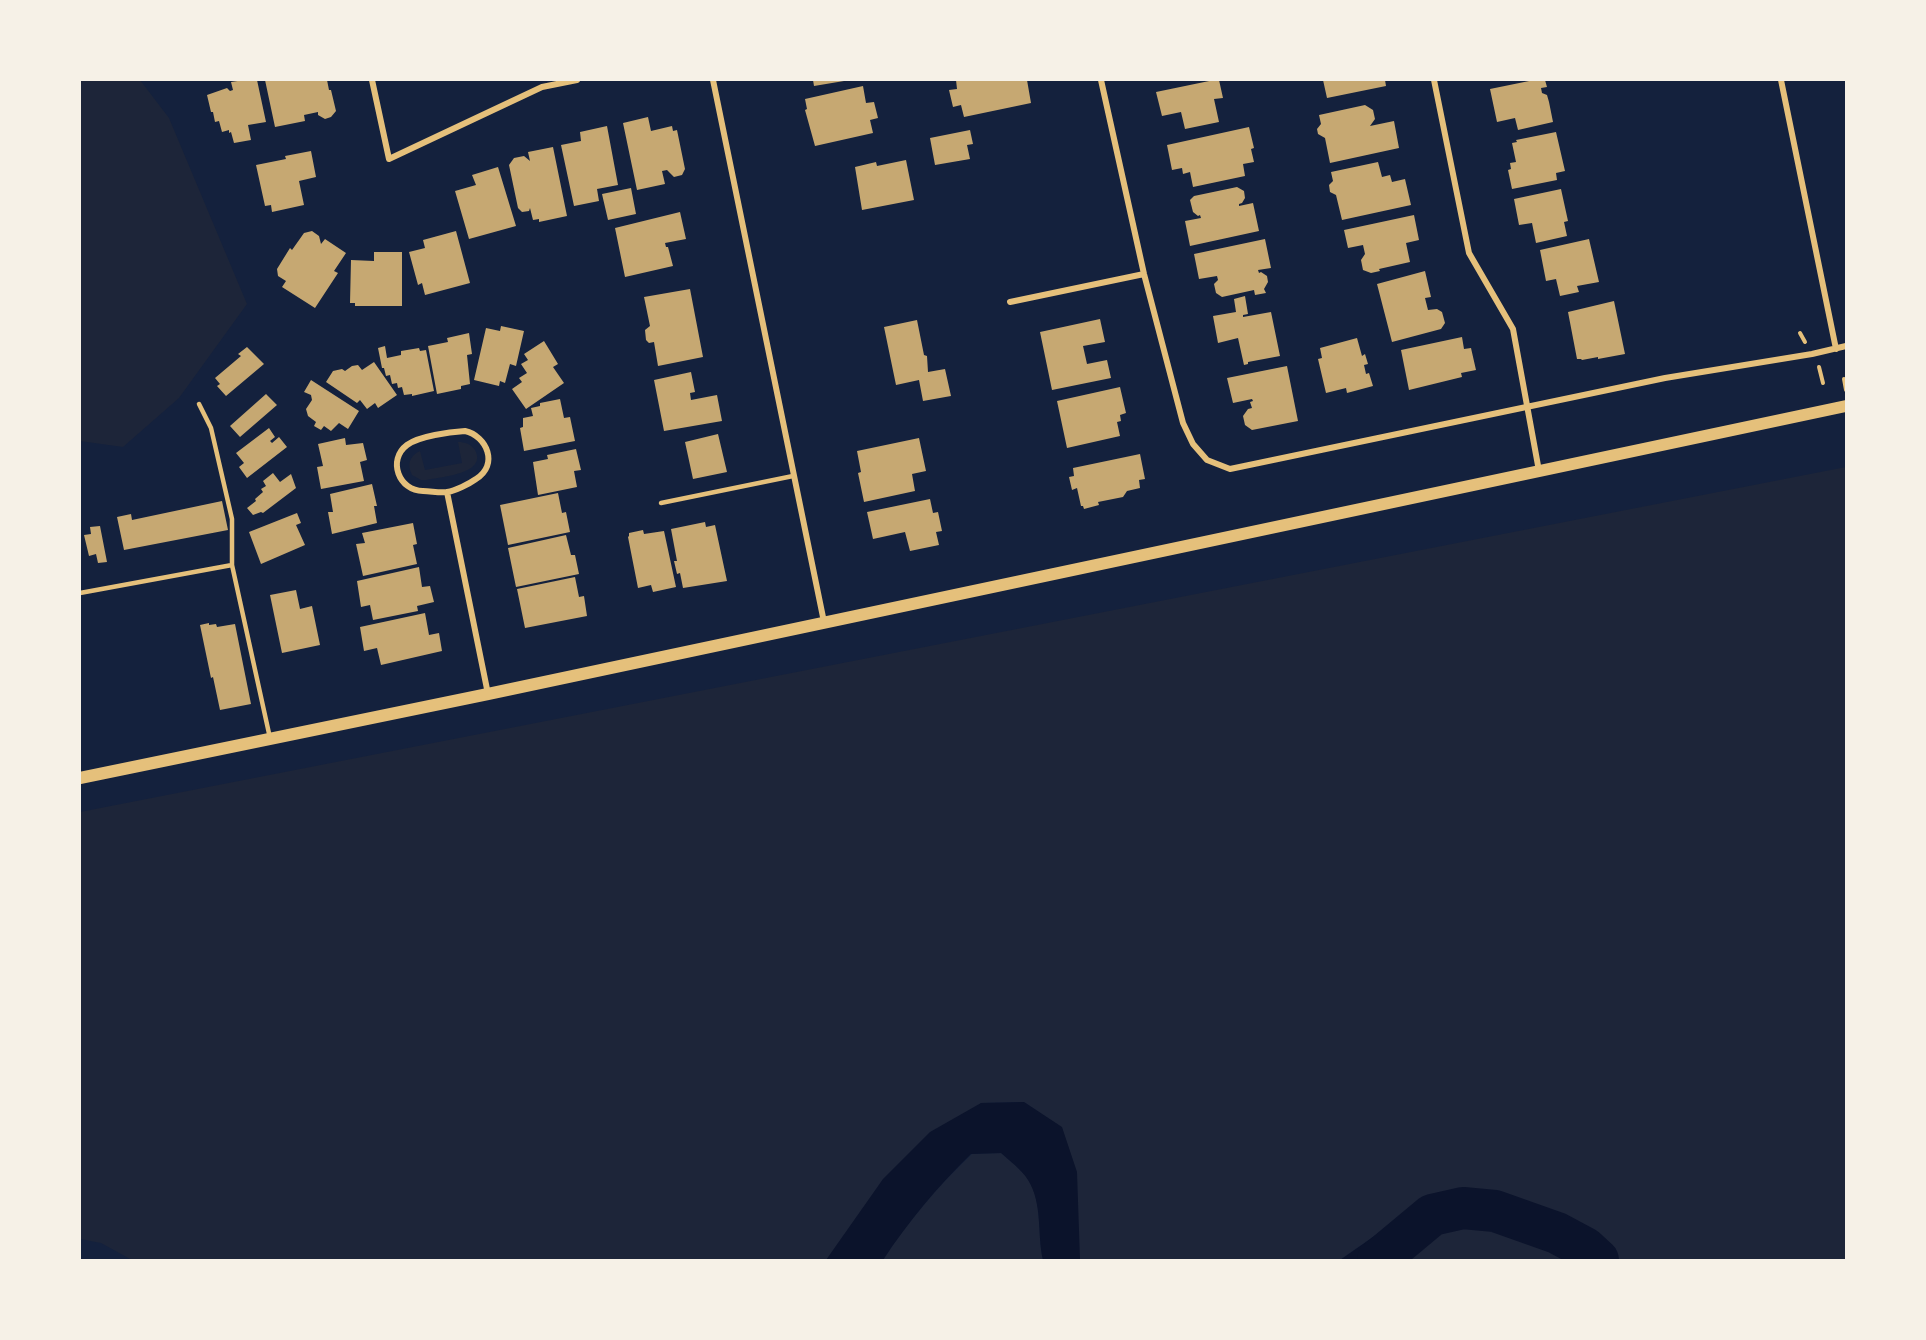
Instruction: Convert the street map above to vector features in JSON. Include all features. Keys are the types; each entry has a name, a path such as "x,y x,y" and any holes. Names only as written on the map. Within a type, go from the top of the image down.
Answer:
{"main road":[{"path":"80,778 488,694 1846,406"}],"street":[{"path":"372,80 389,159 542,87 577,80"},
{"path":"713,80 824,622"},
{"path":"1101,80 1144,274 1183,423 1192,444 1207,460 1230,468 1665,378 1846,346"},
{"path":"1434,80 1469,253 1513,329 1540,471"},
{"path":"1781,80 1836,349"},
{"path":"1010,302 1144,274"},
{"path":"457,432 473,433 485,444 489,460 487,468 476,480 447,492 410,489 399,475 398,458 409,443 417,440 457,432"},
{"path":"447,492 488,694"}],"lane":[{"path":"200,404 211,428 232,519 232,565 270,738"},
{"path":"661,503 793,476"},
{"path":"80,593 232,565"}],"path":[{"path":"1819,366 1823,383"},
{"path":"1844,379 1846,392"}],"shaded area":[{"path":"80,80 140,80 169,118 247,304 179,398 123,447 80,441"},
{"path":"458,442 468,444 475,450 477,458 475,464 469,469 451,476 426,480 412,475 410,461 413,455 420,451 425,470 462,463"},
{"path":"1846,467 1846,1260 1401,1260 1424,1245 1432,1216 1386,1228 1340,1260 1080,1260 1062,1128 1024,1102 981,1103 826,1260 132,1260 101,1243 80,1239 80,812"},
{"path":"1024,1102 1062,1127 1077,1172 1080,1260 1043,1260 1038,1209 1033,1189 1023,1173 1001,1153 971,1154 924,1205 883,1260 826,1260 883,1179 930,1132 981,1103"},
{"path":"1001,1153 1026,1176 1033,1190 1038,1209 1043,1260 883,1260 924,1204 972,1154"},
{"path":"1432,1215 1424,1245 1401,1260 1340,1260 1386,1228"}],"building":[{"path":"257,80 266,122 248,125 251,140 234,143 231,132 229,133 229,130 222,132 219,121 215,122 207,95 227,88 230,91 233,90 231,82"},
{"path":"265,80 327,80 336,111 331,117 325,119 318,115 318,112 304,115 305,121 275,127"},
{"path":"813,80 843,80 844,81 814,86"},
{"path":"956,80 1027,80 1031,103 964,117 961,105 953,107 949,90 957,89"},
{"path":"1219,80 1223,98 1214,99 1219,122 1185,129 1181,112 1162,116 1156,92"},
{"path":"1323,80 1385,80 1386,86 1327,98"},
{"path":"1545,80 1547,87 1541,88 1542,93 1547,95 1553,122 1518,130 1515,118 1497,122 1490,89"},
{"path":"863,86 866,103 874,102 878,118 870,120 873,133 815,146 805,110 807,109 805,99"},
{"path":"1365,105 1373,110 1375,119 1370,126 1394,121 1399,148 1330,163 1325,138 1318,134 1317,129 1321,124 1319,115"},
{"path":"648,117 651,131 672,126 673,131 677,130 685,169 682,175 674,177 667,170 662,171 665,184 637,190 623,123"},
{"path":"607,126 618,185 597,189 599,201 574,206 561,145 581,141 580,132"},
{"path":"1249,127 1254,148 1251,149 1254,162 1243,164 1245,176 1193,187 1190,172 1183,174 1182,168 1172,170 1167,145"},
{"path":"970,130 973,144 967,145 970,159 935,165 930,138"},
{"path":"1556,132 1565,171 1556,173 1557,180 1512,189 1508,170 1511,169 1510,163 1516,162 1512,143 1517,142 1516,140"},
{"path":"553,147 567,216 539,222 539,219 533,220 530,208 529,211 522,212 518,208 509,165 514,158 524,156 530,161 528,152"},
{"path":"311,151 316,177 299,181 304,205 272,212 271,205 265,206 256,165"},
{"path":"906,160 914,200 862,210 855,167 876,162 877,166"},
{"path":"1378,162 1382,177 1390,175 1392,182 1405,179 1411,205 1342,220 1336,195 1330,192 1329,185 1333,181 1331,172"},
{"path":"498,167 516,226 469,239 455,191 476,185 472,175"},
{"path":"1237,187 1244,191 1245,198 1239,206 1253,203 1259,231 1190,246 1185,221 1201,218 1193,212 1190,200 1194,196"},
{"path":"631,188 636,214 608,220 602,194"},
{"path":"1561,189 1568,221 1564,222 1567,236 1536,243 1532,223 1519,225 1514,199"},
{"path":"680,212 686,239 665,243 673,266 625,277 615,228"},
{"path":"1414,215 1419,240 1406,243 1410,262 1371,273 1363,270 1361,260 1365,254 1363,245 1348,248 1344,230"},
{"path":"312,231 319,236 321,244 325,239 346,253 334,271 338,273 315,308 282,287 286,281 278,276 277,269 290,248 292,250 304,233"},
{"path":"456,231 470,283 425,295 422,283 418,285 409,252 425,248 423,240"},
{"path":"1265,239 1271,268 1258,270 1259,273 1267,276 1268,282 1264,289 1266,293 1255,295 1254,290 1222,297 1216,293 1214,284 1218,280 1217,276 1199,279 1194,254"},
{"path":"1589,239 1599,282 1577,286 1579,292 1560,296 1556,279 1546,281 1540,250"},
{"path":"374,252 402,252 402,306 355,306 355,303 350,303 351,260 374,261"},
{"path":"1425,271 1431,297 1425,298 1428,310 1437,309 1442,312 1445,323 1441,329 1392,342 1377,284"},
{"path":"690,289 703,357 658,366 654,342 649,343 646,340 645,330 650,326 644,297"},
{"path":"1245,296 1248,314 1243,317 1271,312 1280,356 1248,362 1244,365 1238,338 1218,343 1213,316 1236,312 1234,299"},
{"path":"1614,301 1625,354 1598,359 1598,357 1577,359 1568,312"},
{"path":"1100,319 1105,342 1083,346 1087,364 1107,360 1111,378 1052,390 1040,332"},
{"path":"917,320 924,355 927,356 928,372 945,369 951,396 923,401 919,380 896,385 884,327"},
{"path":"501,326 524,331 516,366 510,364 505,383 500,381 499,386 474,380 486,328 500,331"},
{"path":"469,333 472,354 467,355 470,384 461,386 461,389 437,394 428,346 448,342 447,338"},
{"path":"1462,337 1464,349 1471,348 1476,370 1461,373 1462,377 1409,390 1401,350"},
{"path":"1357,338 1362,356 1365,354 1368,364 1364,365 1366,374 1369,373 1373,386 1347,393 1346,388 1326,393 1318,359 1322,358 1320,348"},
{"path":"544,341 558,364 553,367 564,383 526,409 512,389 522,382 519,378 527,373 521,364 528,360 524,354"},
{"path":"385,346 387,358 401,355 401,351 419,348 420,351 426,350 434,391 412,396 412,394 404,395 402,387 398,388 397,383 392,384 390,375 386,376 382,368 378,348"},
{"path":"247,347 264,364 226,396 217,386 220,384 215,378 241,356 238,354"},
{"path":"374,362 397,395 378,408 375,403 367,409 360,400 357,403 326,382 333,371 342,369 345,371 358,365 362,370"},
{"path":"1287,366 1298,421 1252,430 1245,425 1243,416 1248,409 1252,408 1250,402 1253,401 1252,399 1233,403 1227,378"},
{"path":"691,372 695,392 690,393 691,400 717,395 722,421 664,431 654,380"},
{"path":"311,380 359,411 348,429 339,423 331,431 324,426 321,430 314,426 316,422 308,416 306,409 312,400 311,395 304,392"},
{"path":"1120,387 1126,413 1120,415 1121,421 1117,422 1120,436 1067,448 1057,401"},
{"path":"266,394 277,405 240,437 230,426"},
{"path":"560,399 564,418 570,417 575,441 524,451 520,428 523,427 523,418 533,416 531,408 540,406 540,403"},
{"path":"269,428 275,437 270,441 272,443 279,437 287,447 247,478 239,467 244,463 236,453"},
{"path":"718,434 727,472 693,479 685,442"},
{"path":"345,438 346,445 363,443 367,460 360,462 364,481 321,489 317,467 323,466 318,444"},
{"path":"919,438 926,471 912,474 915,491 864,502 858,473 861,472 857,451"},
{"path":"576,449 581,470 574,471 577,487 538,495 533,462 548,459 547,455"},
{"path":"1140,454 1145,479 1139,480 1140,488 1127,491 1123,497 1098,502 1099,505 1084,509 1081,506 1077,488 1072,490 1069,477 1074,476 1073,468"},
{"path":"273,473 280,482 291,474 296,488 263,513 253,515 247,508 263,492 261,489 266,486 263,481"},
{"path":"372,484 377,506 374,506 377,523 332,534 328,512 333,512 330,494"},
{"path":"558,493 562,513 566,512 570,532 508,545 500,505"},
{"path":"930,499 933,513 938,512 942,531 936,532 939,545 910,551 905,532 873,539 867,512"},
{"path":"222,501 228,530 124,550 117,517 131,514 132,520"},
{"path":"297,513 301,523 296,525 305,545 261,564 249,532"},
{"path":"705,522 706,527 715,525 727,581 683,588 680,573 677,574 674,561 677,561 671,529"},
{"path":"413,523 417,544 413,545 417,564 363,576 356,544 365,543 362,533"},
{"path":"100,526 107,562 98,563 96,554 89,556 84,535 91,534 90,527"},
{"path":"643,530 644,534 664,531 676,587 653,592 651,585 638,588 628,537 629,533"},
{"path":"566,535 571,555 575,555 579,574 516,587 508,548"},
{"path":"419,567 422,587 430,586 434,602 417,606 418,611 373,620 370,605 361,607 357,581"},
{"path":"575,577 579,597 584,596 587,616 525,628 517,589"},
{"path":"296,590 300,609 312,606 320,645 282,653 270,595"},
{"path":"425,613 429,635 439,633 442,651 381,665 377,648 364,651 360,627"},
{"path":"209,623 209,625 216,624 217,627 235,624 251,704 220,710 200,625"}],"waterway":[{"path":"1378,1260 1432,1215 1463,1208 1495,1211 1557,1233 1585,1248 1598,1260"}]}
